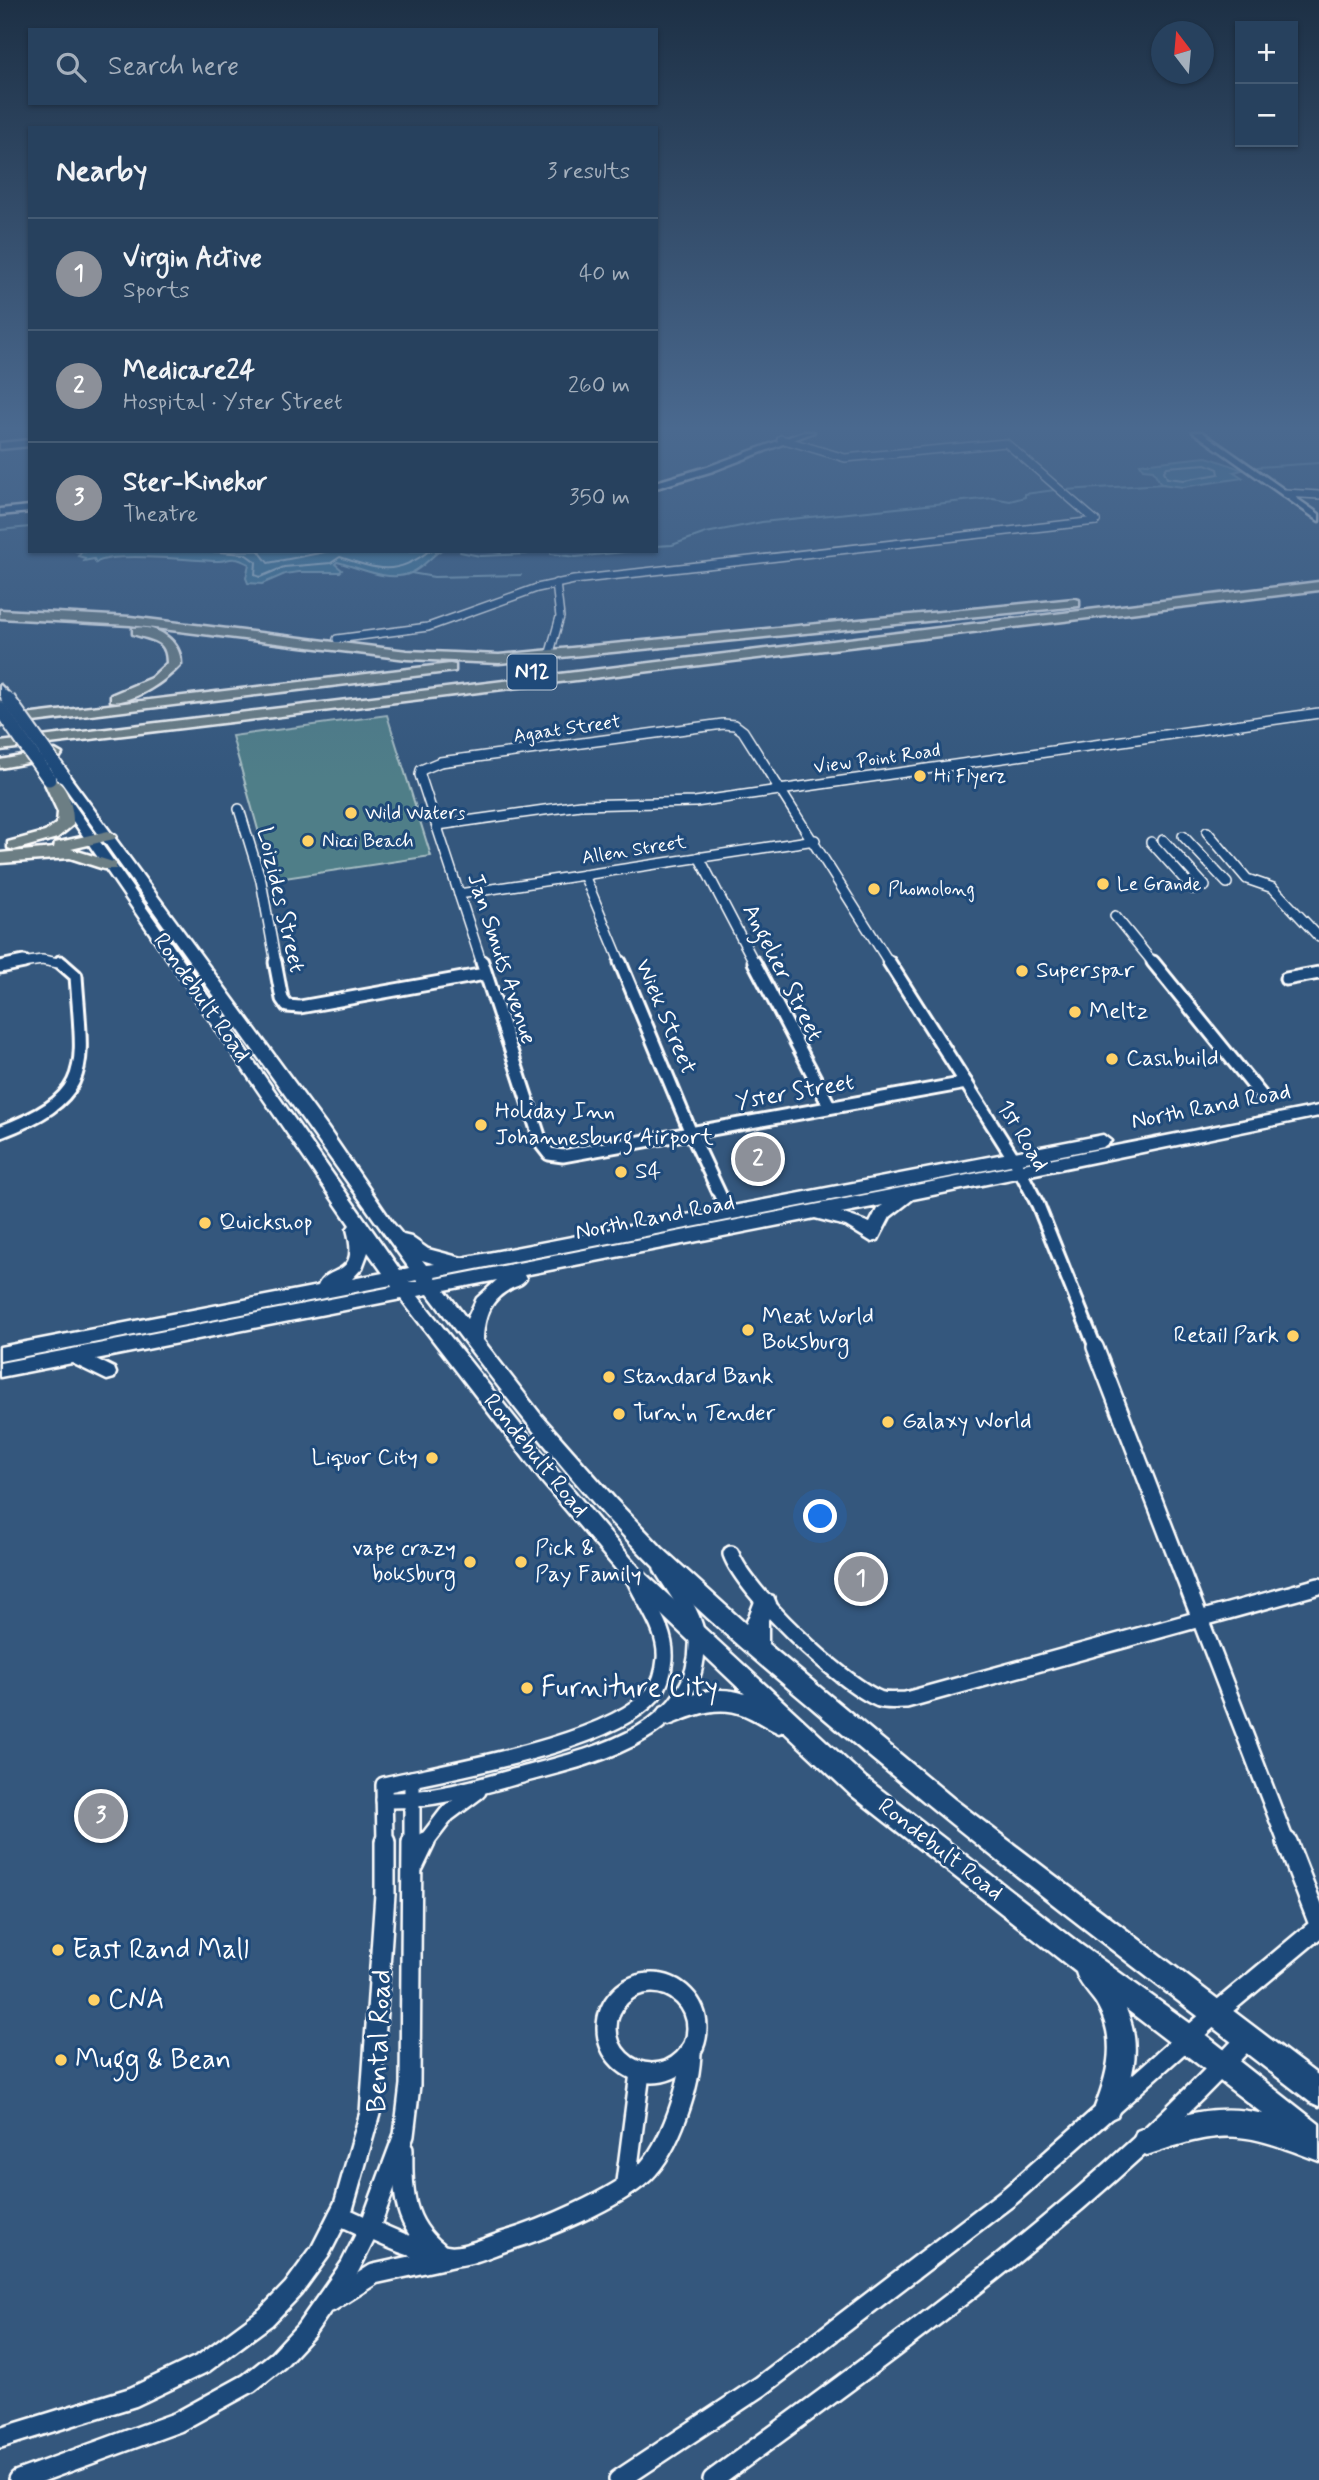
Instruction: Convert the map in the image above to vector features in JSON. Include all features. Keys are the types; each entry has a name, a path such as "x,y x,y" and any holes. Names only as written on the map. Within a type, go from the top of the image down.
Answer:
{"highway":[{"path":"0,720 549,656 1319,575"},
{"name":"N12","path":"0,735 1319,575"},
{"name":"N12","path":"0,746 658,669 1319,586"},
{"path":"0,615 143,631 167,641 174,650 174,664 156,681 112,699 0,720"},
{"path":"0,626 33,620 130,621 407,655 486,659 549,656"},
{"path":"0,762 658,669"},
{"path":"3,852 51,835 65,825 66,812 55,780"},
{"path":"3,852 98,835"},
{"path":"3,852 64,851 85,855 110,866"}],"main road":[{"name":"Rondebult Road","path":"0,688 4,704 55,780 167,922 321,1131 426,1280 579,1474 655,1554 758,1649 946,1807 1319,2092"},
{"name":"Rondebult Road","path":"98,835 110,866 401,1285 550,1477 633,1575 858,1786 1071,1953 1189,2038 1319,2141"},
{"name":"North Rand Road","path":"0,1370 77,1357 426,1280 577,1259 913,1193 1017,1165 1319,1099"},
{"name":"North Rand Road","path":"426,1280 474,1261 728,1212 1017,1165 1319,1111"},
{"path":"806,1213 838,1217 872,1234 883,1213 913,1193"},
{"path":"270,1302 328,1285 351,1271 357,1262 361,1245 352,1217"},
{"path":"386,1226 422,1254 448,1262 474,1261"},
{"path":"474,1343 477,1311 489,1292 514,1279 577,1259"},
{"name":"North Rand Road","path":"0,1354 270,1302 401,1285"},
{"path":"77,1357 107,1373"},
{"path":"758,1649 755,1628 765,1603"},
{"path":"669,1714 692,1704 729,1699 746,1703 806,1738"},
{"path":"1071,1953 1111,2002 1123,2035 1122,2075 1108,2107"},
{"path":"1147,2141 1205,2123 1233,2122 1266,2128 1319,2147"}],"street":[{"path":"337,639 428,628 556,583 863,548"},
{"path":"549,656 559,617 556,583"},
{"name":"View Point Road","path":"438,825 580,805 695,802 1319,713"},
{"name":"1st Road","path":"723,724 735,725 743,731 1017,1165 1066,1270 1199,1621 1319,1926"},
{"name":"Agaat Street","path":"420,775 424,767 440,762 723,724"},
{"name":"Jan Smuts Avenue","path":"420,775 542,1145 549,1154"},
{"name":"Loizides Street","path":"239,809 261,881 282,999 287,1006 300,1007 485,974"},
{"path":"1207,832 1247,879 1273,888 1319,937"},
{"path":"1183,836 1227,883"},
{"name":"Allen Street","path":"458,894 814,840"},
{"path":"1163,840 1205,886"},
{"path":"1151,842 1193,888"},
{"name":"Angelier Street","path":"699,857 830,1107"},
{"name":"Wiek Street","path":"584,875 691,1133 728,1212"},
{"path":"1115,916 1261,1095"},
{"path":"0,967 56,960 65,963 76,976 79,1078 56,1106 26,1124 0,1132"},
{"path":"1286,979 1319,973"},
{"name":"Yster Street","path":"549,1154 564,1156 966,1083"},
{"path":"384,1793 413,1802 599,1754 638,1737 669,1714 690,1685 698,1637 655,1554"},
{"path":"731,1554 737,1570 765,1603 838,1671 869,1694 892,1701 1199,1621 1319,1586"},
{"path":"384,1793 412,1779 586,1733 628,1714 653,1694 661,1678 666,1653 660,1631 633,1575"},
{"name":"Bental Road","path":"19,2480 178,2423 211,2406 278,2360 325,2306 350,2267 369,2229 404,2135 412,2033 412,1779"},
{"path":"410,1874 422,1846 445,1812 487,1785"},
{"name":"Bental Road","path":"0,2438 133,2397 178,2378 231,2346 293,2289 320,2252 339,2215 359,2158 370,2113 385,1894 384,1793"},
{"path":"619,2480 761,2386 1011,2196 1108,2107 1319,1926"},
{"path":"325,2306 374,2274 539,2231 602,2199 625,2182 644,2173 686,2096 696,2021 685,1995 662,1982 635,1984 615,2002 608,2030 618,2057 640,2073 664,2073 684,2060 691,2050"},
{"path":"713,2480 919,2330 1147,2141 1248,2038"},
{"path":"625,2182 640,2073"},
{"path":"404,2135 403,2205 407,2220 427,2245 448,2256"},
{"path":"339,2215 369,2229 448,2256"}],"green space":[{"name":"Wild Waters","path":"387,715 431,856 272,880 232,736"}],"water":[{"path":"80,553 438,553 419,568 402,576 373,573 337,562 335,564 342,570 340,572 285,574 262,584 248,583 246,578 249,564 236,559 219,561 136,557 104,559 96,563 94,559 84,561 85,558 78,556"}],"waterway":[{"path":"465,553 480,556 527,554"},
{"path":"551,554 576,557 614,553"},
{"path":"411,573 434,577 521,575"}],"place":[{"name":"Hi Flyerz","path":"920,776"},
{"name":"Wild Waters","path":"351,813"},
{"name":"Nicci Beach","path":"308,841"},
{"name":"Le Grande","path":"1103,884"},
{"name":"Phomolong","path":"874,889"},
{"name":"Superspar","path":"1022,971"},
{"name":"Meltz","path":"1075,1012"},
{"name":"Cashbuild","path":"1112,1059"},
{"name":"Holiday Inn Johannesburg Airport","path":"481,1125"},
{"name":"Medicare24","path":"758,1159"},
{"name":"S4","path":"621,1172"},
{"name":"Quickshop","path":"205,1223"},
{"name":"Meat World Boksburg","path":"748,1330"},
{"name":"Retail Park","path":"1293,1336"},
{"name":"Standard Bank","path":"609,1377"},
{"name":"Turn'n Tender","path":"619,1414"},
{"name":"Galaxy World","path":"888,1422"},
{"name":"Liquor City","path":"432,1458"},
{"name":"vape crazy boksburg","path":"470,1562"},
{"name":"Pick & Pay Family","path":"521,1562"},
{"name":"Virgin Active","path":"861,1579"},
{"name":"Furniture City","path":"527,1688"},
{"name":"Ster-Kinekor","path":"101,1816"},
{"name":"East Rand Mall","path":"58,1950"},
{"name":"CNA","path":"94,2000"},
{"name":"Mugg & Bean","path":"61,2060"}]}
